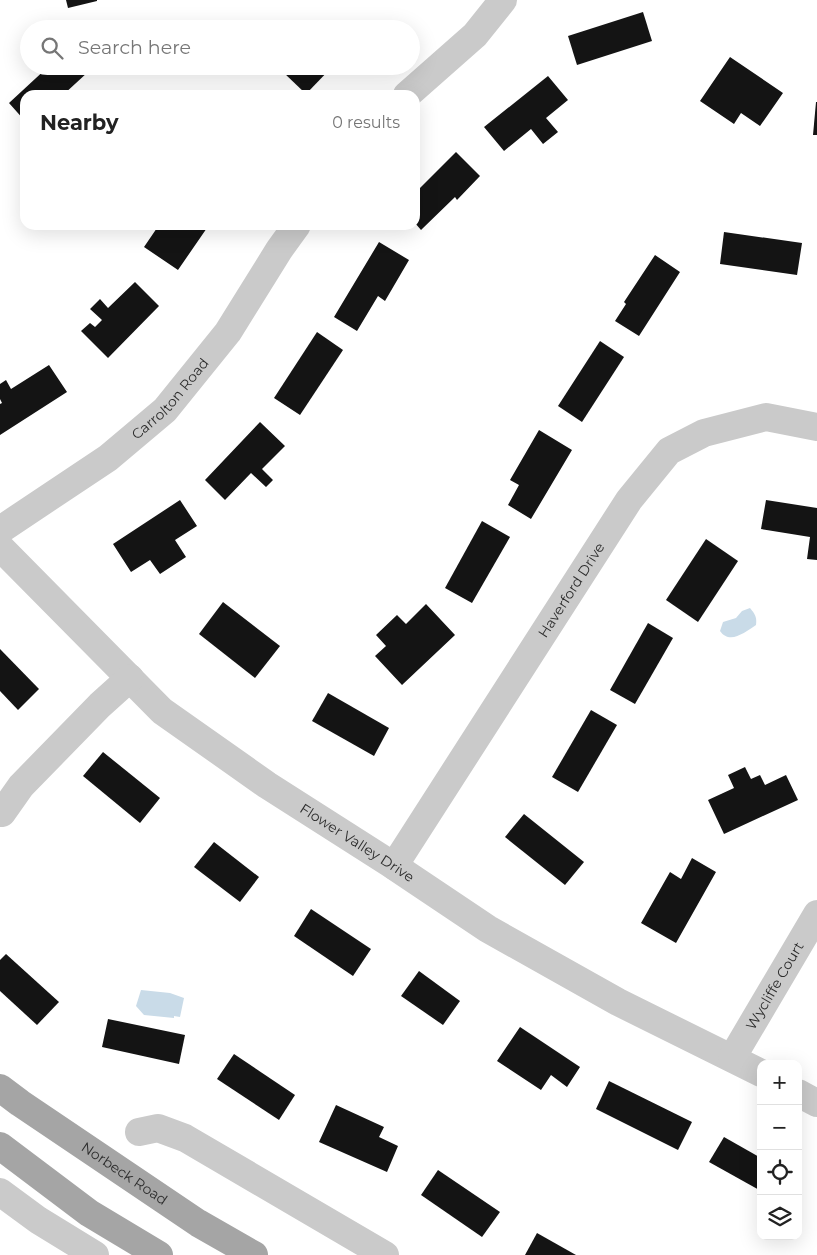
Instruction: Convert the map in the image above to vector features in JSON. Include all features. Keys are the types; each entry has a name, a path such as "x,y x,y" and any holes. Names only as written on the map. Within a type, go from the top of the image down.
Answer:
{"main road":[{"name":"Norbeck Road","path":"0,1088 28,1109 198,1223 254,1255"},
{"path":"0,1146 89,1213 159,1255"}],"street":[{"path":"413,90 475,35 503,0"},
{"name":"Carrolton Road","path":"0,530 108,458 165,410 228,332 279,250 294,230"},
{"name":"Haverford Drive","path":"394,866 629,500 668,451 704,433 766,416 817,427"},
{"name":"Flower Valley Drive","path":"0,548 162,711 275,790 488,929 618,1002 757,1071"},
{"path":"2,814 21,786 100,705 130,678"},
{"name":"Wycliffe Court","path":"732,1058 817,914"},
{"path":"802,1095 817,1103"},
{"path":"139,1132 158,1128 185,1138 385,1255"},
{"path":"0,1192 38,1220 94,1255"}],"water":[{"path":"750,608 755,616 756,625 742,634 733,637 728,637 720,631 723,622 736,618 742,611"},
{"path":"141,990 170,993 184,998 180,1017 144,1015 136,1006"}],"building":[{"path":"66,0 97,0 97,1 68,8"},
{"path":"643,12 652,41 577,65 568,36"},
{"path":"730,57 783,93 760,126 741,113 734,124 700,101"},
{"path":"39,75 85,75 68,90 23,90"},
{"path":"286,75 324,75 310,90 302,90"},
{"path":"548,76 568,100 546,118 558,132 543,144 531,129 504,151 484,127"},
{"path":"20,93 20,115 9,103"},
{"path":"816,102 817,135 813,135"},
{"path":"456,152 480,176 457,200 455,197 421,230 420,188"},
{"path":"156,230 206,230 178,270 144,247"},
{"path":"724,232 802,243 797,275 720,264"},
{"path":"379,242 409,260 385,301 378,296 357,331 334,317"},
{"path":"655,255 680,272 639,336 615,321 626,304 624,302"},
{"path":"135,282 159,306 108,358 81,331 90,323 95,327 102,320 90,309 100,299 108,308"},
{"path":"317,332 343,350 300,415 274,398"},
{"path":"600,341 624,357 582,422 558,406"},
{"path":"49,365 67,392 0,435 0,404 2,403 0,399 0,384 6,380 11,389"},
{"path":"260,422 285,446 262,469 273,480 266,487 251,473 225,500 205,480"},
{"path":"539,430 572,450 531,519 508,505 519,485 510,480"},
{"path":"180,500 197,526 175,540 186,557 160,574 150,560 131,572 113,544"},
{"path":"766,500 817,508 817,560 807,559 810,537 761,529"},
{"path":"482,521 510,537 472,603 445,588"},
{"path":"706,539 738,561 698,622 666,600"},
{"path":"223,602 280,646 255,678 199,634"},
{"path":"426,604 455,635 402,685 375,656 386,646 376,635 397,615 406,624"},
{"path":"648,623 673,638 635,704 610,690"},
{"path":"0,649 39,689 18,710 0,691"},
{"path":"328,693 389,728 374,756 312,721"},
{"path":"591,710 617,725 578,792 552,777"},
{"path":"103,752 160,798 140,823 83,776"},
{"path":"745,767 751,779 760,775 765,785 786,775 798,800 724,834 708,800 734,788 728,775"},
{"path":"524,814 584,862 565,885 505,837"},
{"path":"214,842 259,877 240,902 194,867"},
{"path":"692,858 716,872 676,943 641,923 670,872 681,879"},
{"path":"311,909 371,949 353,976 294,936"},
{"path":"6,954 59,1002 37,1025 0,991 0,960"},
{"path":"419,971 460,1001 443,1025 401,996"},
{"path":"108,1019 185,1035 179,1064 102,1047"},
{"path":"520,1027 580,1067 567,1087 551,1075 541,1090 497,1061"},
{"path":"234,1054 295,1095 279,1120 217,1079"},
{"path":"609,1081 692,1122 678,1150 596,1109"},
{"path":"336,1105 384,1127 379,1137 398,1146 387,1172 319,1142"},
{"path":"724,1137 757,1156 757,1189 709,1162"},
{"path":"438,1170 500,1212 482,1237 421,1195"},
{"path":"537,1233 576,1255 525,1255"}]}
